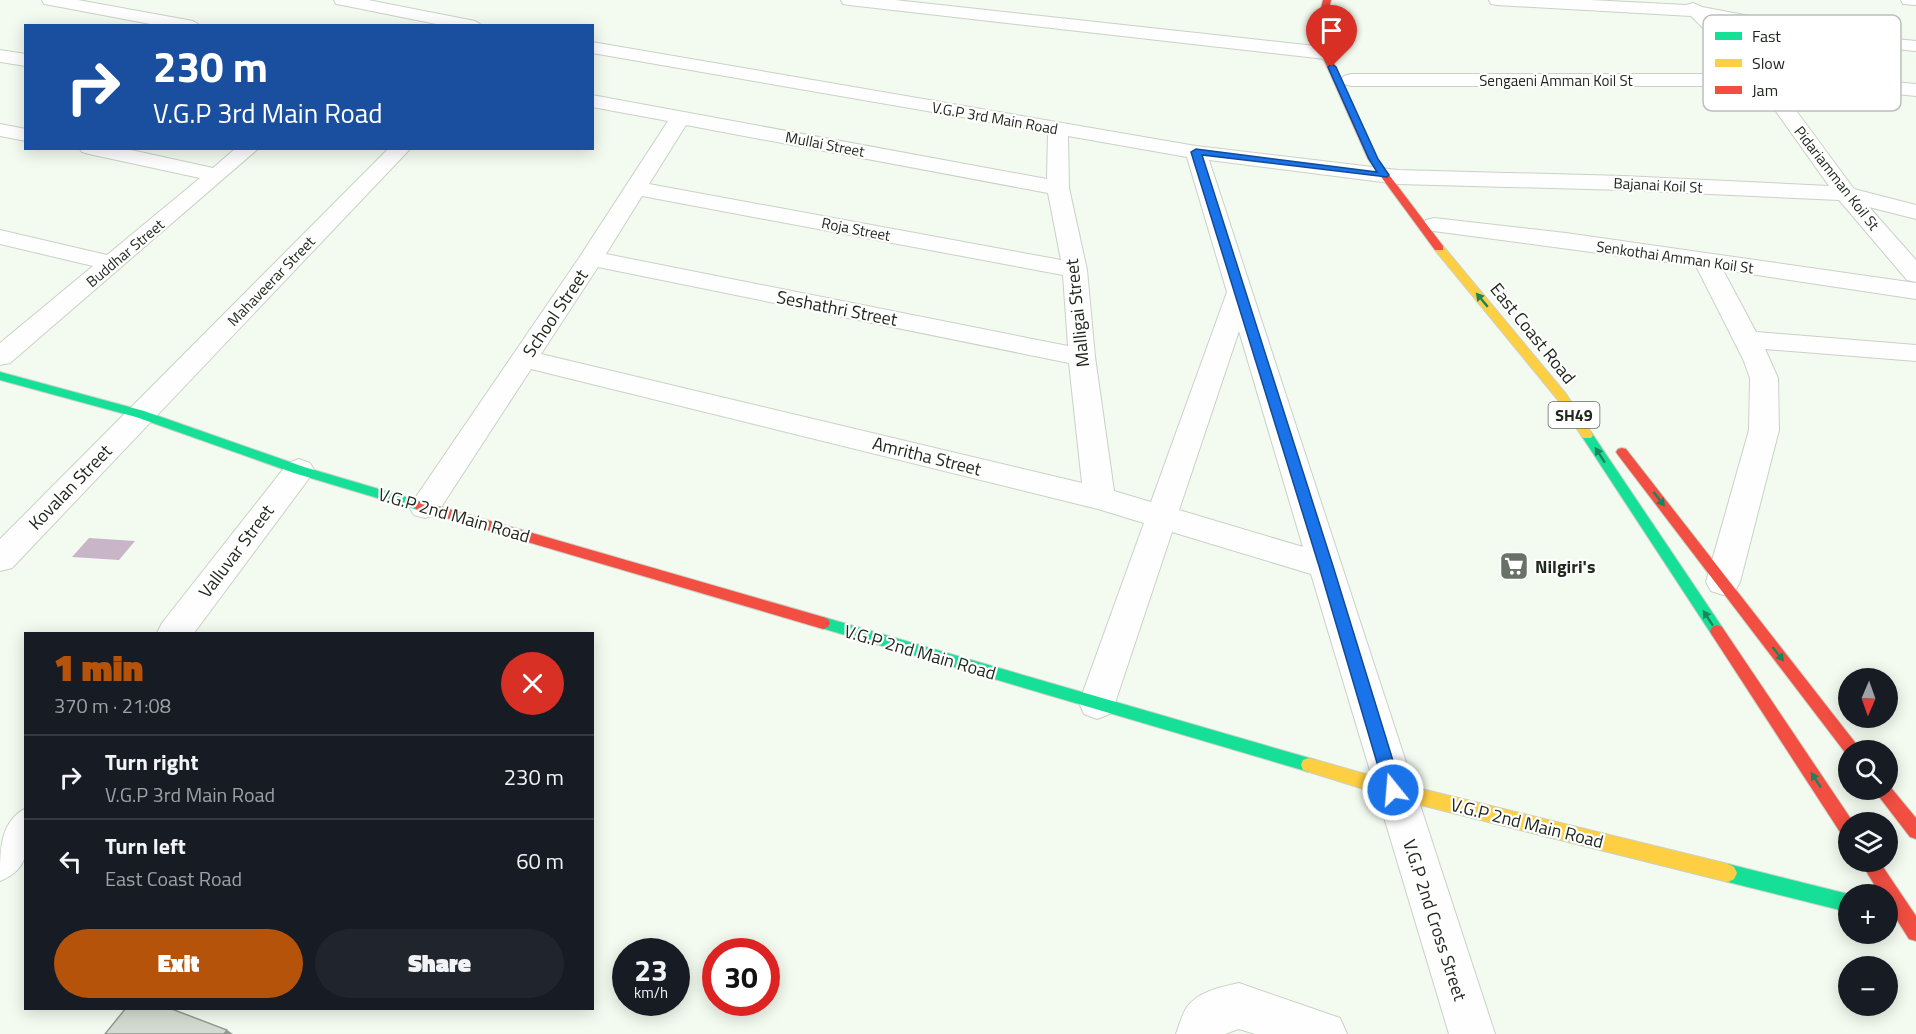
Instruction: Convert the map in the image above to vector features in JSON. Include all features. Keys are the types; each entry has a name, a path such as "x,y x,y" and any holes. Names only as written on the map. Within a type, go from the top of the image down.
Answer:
{"main road":[{"name":"East Coast Road","path":"1326,0 1323,17 1325,54 1339,80 1373,159 1434,225 1578,396"},
{"name":"East Coast Road","path":"1348,72 1386,159 1391,176 1420,225 1562,397 1838,814"},
{"name":"V.G.P 2nd Main Road","path":"0,376 141,414 299,470 1393,790 1838,901"},
{"name":"SH49","path":"1614,442 1845,740"},
{"path":"1892,800 1916,831"},
{"path":"1876,872 1906,920"}],"street":[{"path":"50,0 182,24"},
{"path":"342,0 465,24"},
{"path":"849,0 1325,54"},
{"path":"1497,0 1692,6 1730,15"},
{"path":"1909,0 1916,0"},
{"name":"Pidariamman Koil St","path":"1692,6 1703,17"},
{"path":"1901,45 1916,46"},
{"name":"V.G.P 3rd Main Road","path":"594,47 1196,152 1391,176"},
{"path":"0,56 24,60"},
{"name":"Sengaeni Amman Koil St","path":"1348,72 1703,77"},
{"name":"Sengaeni Amman Koil St","path":"1901,89 1916,90"},
{"name":"Mullai Street","path":"594,100 1058,188"},
{"name":"Pidariamman Koil St","path":"1785,111 1846,194 1916,275"},
{"name":"School Street","path":"425,507 525,359 681,117"},
{"name":"Malligai Street","path":"1058,129 1058,188 1075,270 1082,357 1099,498"},
{"path":"0,130 24,135"},
{"path":"98,150 217,175"},
{"name":"Buddhar Street","path":"0,357 247,150"},
{"name":"Mahaveerar Street","path":"141,414 399,150"},
{"name":"V.G.P 2nd Cross Street","path":"1196,152 1326,566 1393,790 1472,1034"},
{"name":"Bajanai Koil St","path":"1391,176 1846,194 1916,212"},
{"name":"Roja Street","path":"637,188 1075,270"},
{"name":"Senkothai Amman Koil St","path":"1434,225 1566,240 1916,291"},
{"path":"0,237 112,263"},
{"name":"Seshathri Street","path":"591,258 1082,357"},
{"path":"1706,262 1747,339 1764,378 1764,430 1723,582"},
{"path":"1097,703 1240,291"},
{"path":"1747,339 1916,353"},
{"name":"Amritha Street","path":"525,359 1099,498 1326,566"},
{"name":"Kovalan Street","path":"0,559 141,414"},
{"name":"Valluvar Street","path":"175,632 299,470"},
{"path":"0,861 24,830"},
{"path":"1199,1034 1203,1023 1219,1010 1239,1006 1324,1034"}],"shaded area":[{"path":"89,538 135,541 119,560 72,557"}],"building":[{"path":"124,1010 174,1010 227,1030 224,1034 105,1034"}],"traffic: fast":[{"path":"0,376 140,414 299,470 421,506"},
{"path":"1587,435 1717,631"},
{"path":"823,623 1309,765"},
{"path":"1728,873 1838,900"}],"traffic: slow":[{"path":"1439,248 1562,397 1587,435"},
{"path":"1309,765 1393,790 1728,873"}],"traffic: jam":[{"path":"1327,0 1323,17 1325,53 1373,159 1439,248"},
{"path":"1622,452 1845,740"},
{"path":"421,506 823,623"},
{"path":"1717,631 1838,814"},
{"path":"1892,800 1916,831"},
{"path":"1876,872 1916,932"}],"place":[{"name":"Nilgiri's","path":"1514,566"}],"route":[{"path":"1332,67 1373,159 1384,175 1196,152 1326,566 1393,790"}]}
